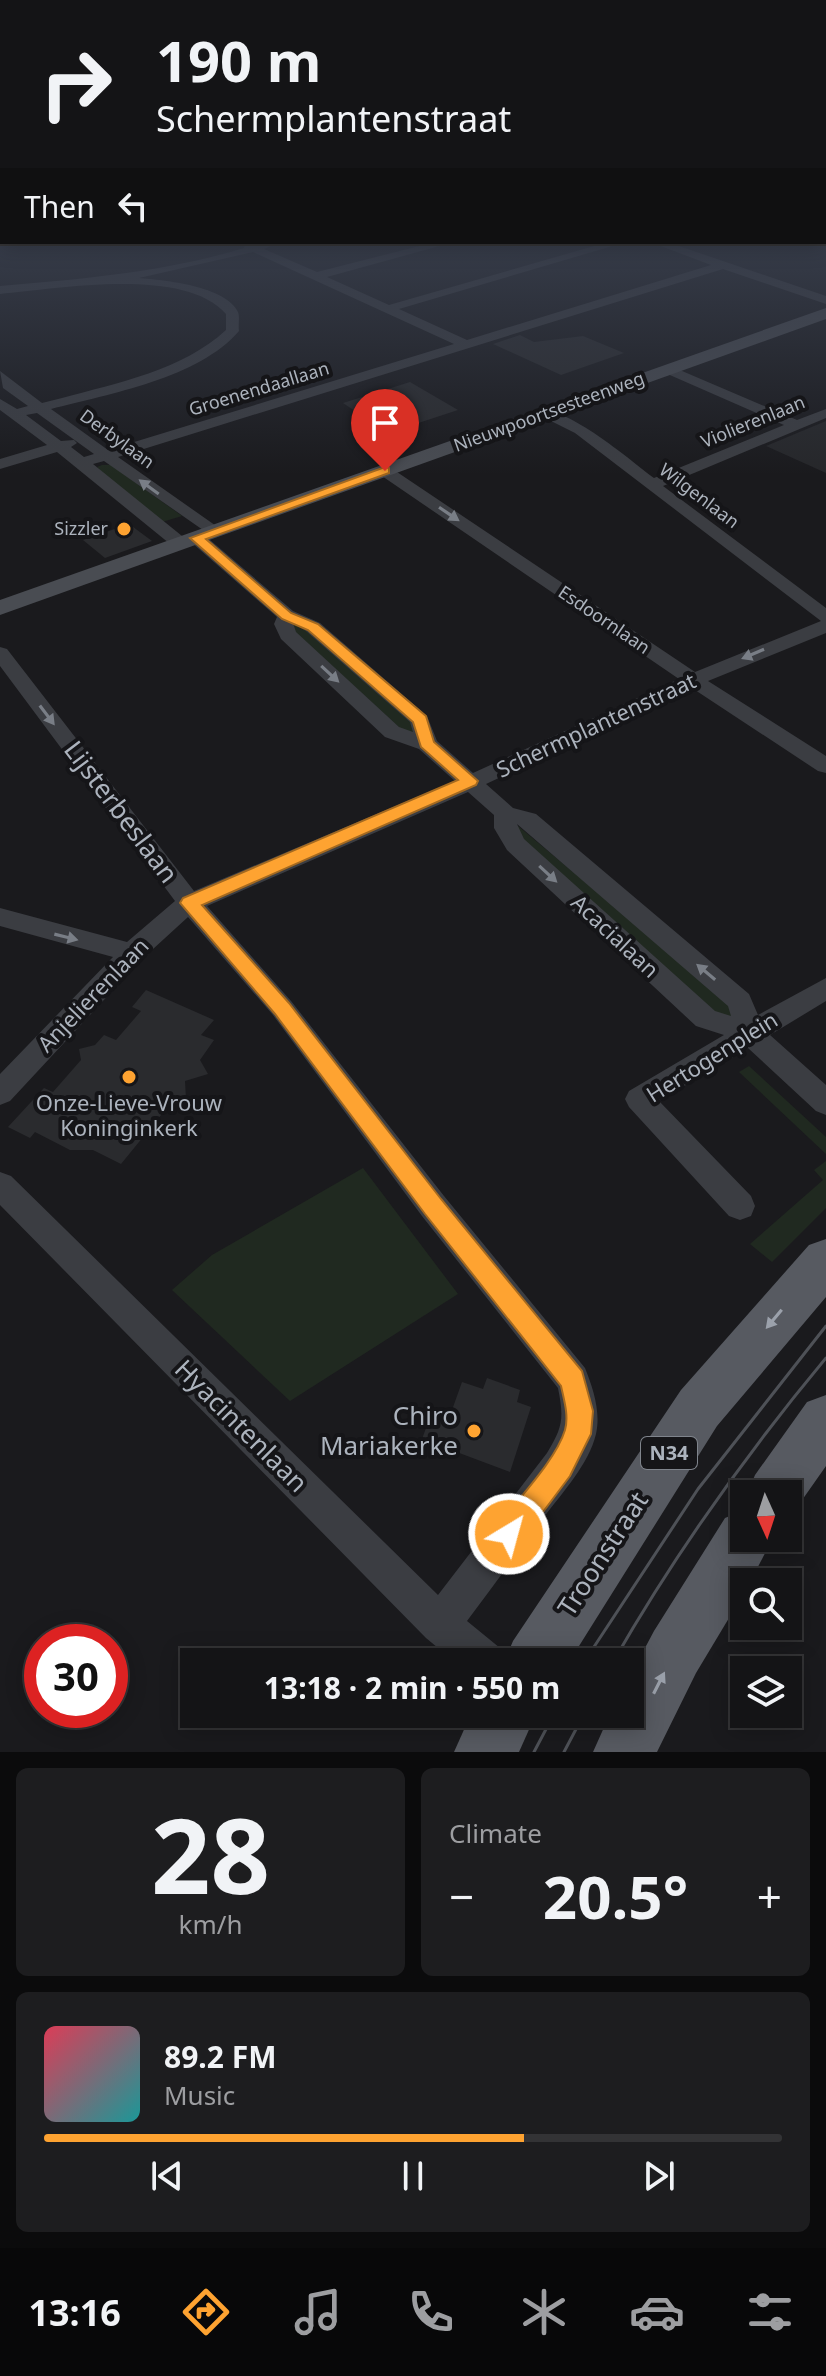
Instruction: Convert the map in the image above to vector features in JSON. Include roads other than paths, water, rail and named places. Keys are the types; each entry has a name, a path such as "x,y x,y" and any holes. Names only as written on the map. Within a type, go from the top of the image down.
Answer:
{"main road":[{"name":"Nieuwpoortsesteenweg","path":"0,608 822,317"},
{"name":"Troonstraat","path":"543,1648 699,1408 826,1261"},
{"path":"785,1480 821,1436"},
{"path":"624,1752 675,1652 736,1552"},
{"path":"485,1752 498,1728"}],"street":[{"path":"15,414 176,368 221,346 233,333 236,321 232,312"},
{"path":"393,312 465,344"},
{"name":"Groenendaallaan","path":"82,463 570,312"},
{"path":"668,369 797,425"},
{"name":"Derbylaan","path":"0,375 8,385 106,456 197,538"},
{"name":"Derbylaan","path":"0,403 82,463 197,538"},
{"name":"Violierenlaan","path":"651,485 826,413"},
{"name":"Wilgenlaan","path":"544,414 580,430 826,617"},
{"path":"0,464 83,439"},
{"name":"Esdoornlaan","path":"385,471 693,680 826,766"},
{"name":"Acacialaan","path":"197,538 287,616 283,624 288,635 392,732 427,744 505,813 528,819 542,829 740,1001 750,1033"},
{"name":"Schermplantenstraat","path":"190,903 693,680 826,626"},
{"name":"Lijsterbeslaan","path":"0,653 190,903 282,1008 433,1206 573,1380 580,1411 578,1434 566,1456 440,1624"},
{"name":"Acacialaan","path":"505,813 506,828 515,844 694,1009 706,1019 750,1033 826,1103"},
{"name":"Anjelierenlaan","path":"0,1093 132,953 166,920 190,903"},
{"path":"0,917 132,953"},
{"name":"Hertogenplein","path":"740,1206 639,1099 826,988"},
{"name":"Hyacintenlaan","path":"0,1185 440,1624 469,1648"}],"tram line":[{"path":"593,1648 698,1489 826,1326"},
{"path":"621,1648 661,1582 713,1506 826,1358"},
{"path":"534,1752 547,1728"},
{"path":"564,1752 577,1728"}],"place":[{"name":"Sizzler","path":"124,529"},
{"name":"Onze-Lieve-Vrouw Koninginkerk","path":"129,1077"},
{"name":"Chiro Mariakerke","path":"474,1431"}]}
